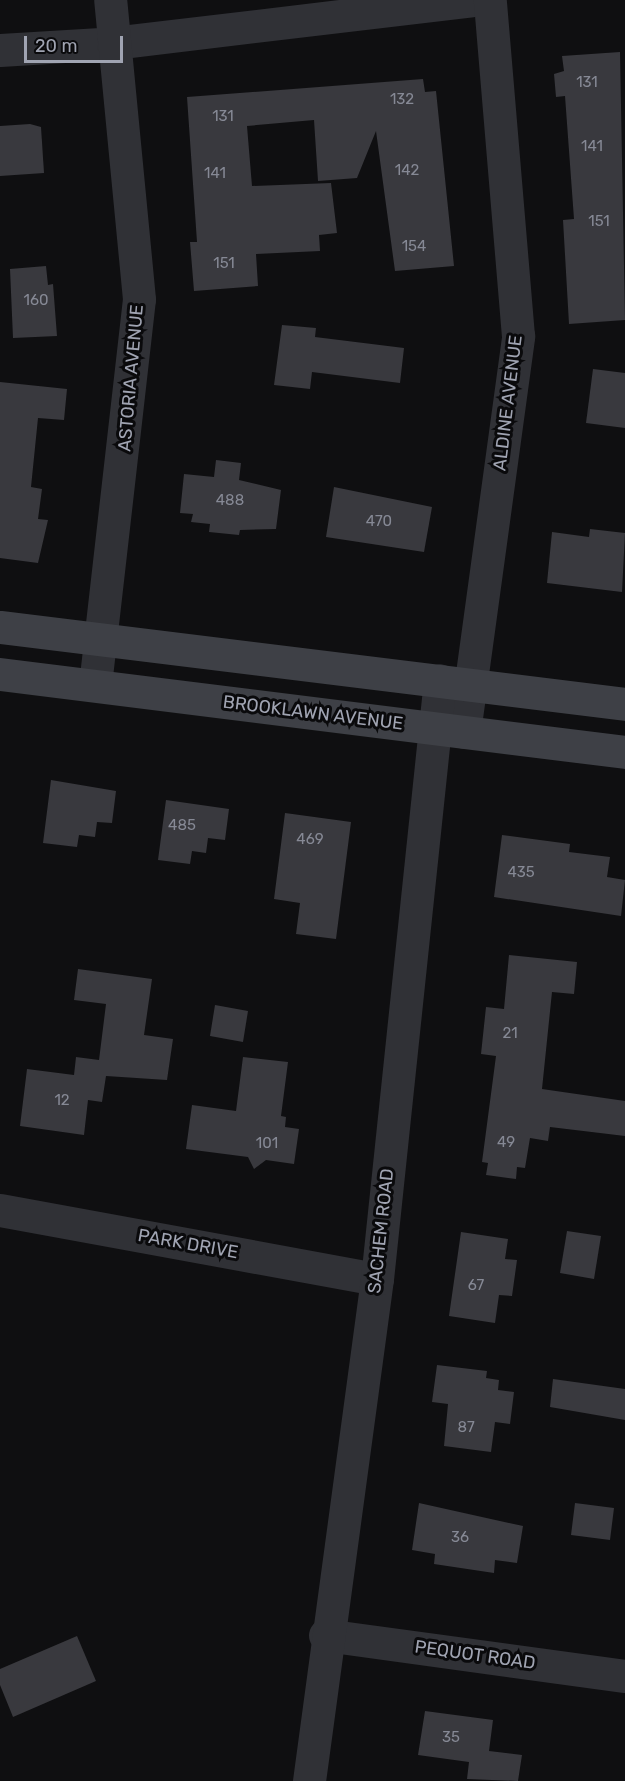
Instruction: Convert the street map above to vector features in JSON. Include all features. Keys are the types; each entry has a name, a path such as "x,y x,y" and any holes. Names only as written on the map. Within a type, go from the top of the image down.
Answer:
{"main road":[{"path":"0,629 625,704"},
{"name":"BROOKLAWN AVENUE","path":"0,674 625,752"}],"street":[{"name":"ASTORIA AVENUE","path":"95,685 139,299 110,0"},
{"path":"0,50 113,43 471,0"},
{"name":"ALDINE AVENUE","path":"456,682 518,336 490,0"},
{"name":"SACHEM ROAD","path":"309,1781 325,1635 377,1279 456,682"},
{"name":"PARK DRIVE","path":"0,1210 377,1279"},
{"name":"PEQUOT ROAD","path":"325,1635 625,1676"}],"building":[{"path":"620,52 625,320 569,324 563,220 574,219 565,96 556,97 554,74 564,71 562,56"},
{"path":"423,79 425,92 436,91 454,266 395,271 376,131 357,178 318,181 314,120 247,126 252,186 331,183 337,233 319,235 320,251 256,254 258,286 194,291 190,242 197,242 187,97"},
{"path":"30,124 41,127 44,173 0,176 0,126"},
{"path":"46,266 48,285 53,284 57,336 13,338 10,269"},
{"path":"282,325 316,328 315,337 404,348 400,383 312,372 310,389 274,385"},
{"path":"593,369 625,373 625,428 586,423"},
{"path":"0,382 67,389 64,420 38,418 31,487 42,489 38,519 48,520 38,563 0,558"},
{"path":"216,460 241,463 239,480 281,490 276,529 240,530 239,535 209,532 210,524 191,522 193,514 180,513 184,474 214,477"},
{"path":"334,487 432,507 424,552 326,537"},
{"path":"590,529 625,533 622,592 547,583 552,532 589,537"},
{"path":"51,780 116,791 112,823 97,822 95,837 79,835 77,847 43,843"},
{"path":"166,800 229,809 225,840 208,838 206,853 192,851 190,864 158,860"},
{"path":"285,813 351,822 336,939 296,934 300,903 274,899"},
{"path":"502,835 570,844 569,852 610,857 607,877 625,880 621,916 494,897"},
{"path":"509,955 577,962 574,994 552,992 542,1089 625,1101 625,1136 550,1127 548,1141 530,1138 525,1168 517,1167 516,1179 486,1175 488,1163 482,1162 496,1056 481,1054 486,1007 504,1009"},
{"path":"78,969 152,979 144,1035 173,1039 167,1080 106,1076 102,1102 88,1100 84,1135 20,1126 27,1069 74,1075 76,1057 99,1060 106,1004 74,1000"},
{"path":"215,1005 248,1011 243,1042 210,1036"},
{"path":"243,1057 288,1062 281,1116 286,1117 285,1127 299,1129 294,1164 266,1160 254,1169 248,1157 186,1149 192,1105 236,1111"},
{"path":"567,1231 601,1236 594,1279 560,1273"},
{"path":"461,1232 508,1239 505,1259 517,1260 512,1296 499,1295 495,1323 449,1316"},
{"path":"437,1365 487,1371 486,1378 499,1380 498,1390 514,1392 510,1424 495,1422 491,1452 444,1446 448,1404 432,1402"},
{"path":"553,1379 625,1389 625,1420 550,1407"},
{"path":"419,1503 523,1526 517,1563 495,1560 494,1573 434,1564 435,1554 412,1550"},
{"path":"575,1503 614,1508 610,1540 571,1535"},
{"path":"77,1636 96,1681 13,1717 0,1685 0,1669"},
{"path":"425,1711 493,1720 489,1751 522,1755 518,1781 467,1779 469,1762 418,1755"}]}
